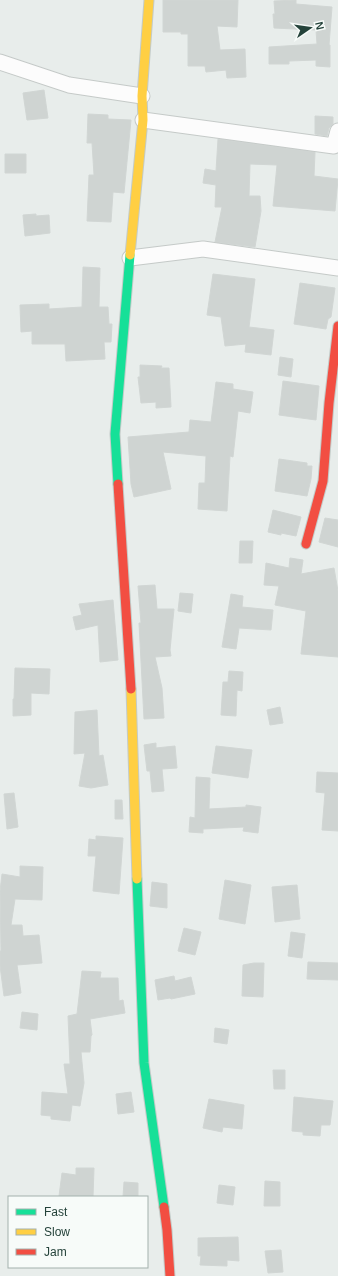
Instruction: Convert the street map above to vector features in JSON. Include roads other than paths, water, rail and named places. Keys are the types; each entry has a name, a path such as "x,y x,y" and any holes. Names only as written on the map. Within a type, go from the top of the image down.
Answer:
{"street":[{"path":"149,0 142,96 143,120 115,434 130,664 144,1063 167,1230 170,1276"},
{"path":"0,62 69,85 142,96"},
{"path":"143,120 334,146 338,131"},
{"path":"130,258 203,249 338,268"},
{"path":"306,544 323,481 329,403 338,326"}]}
